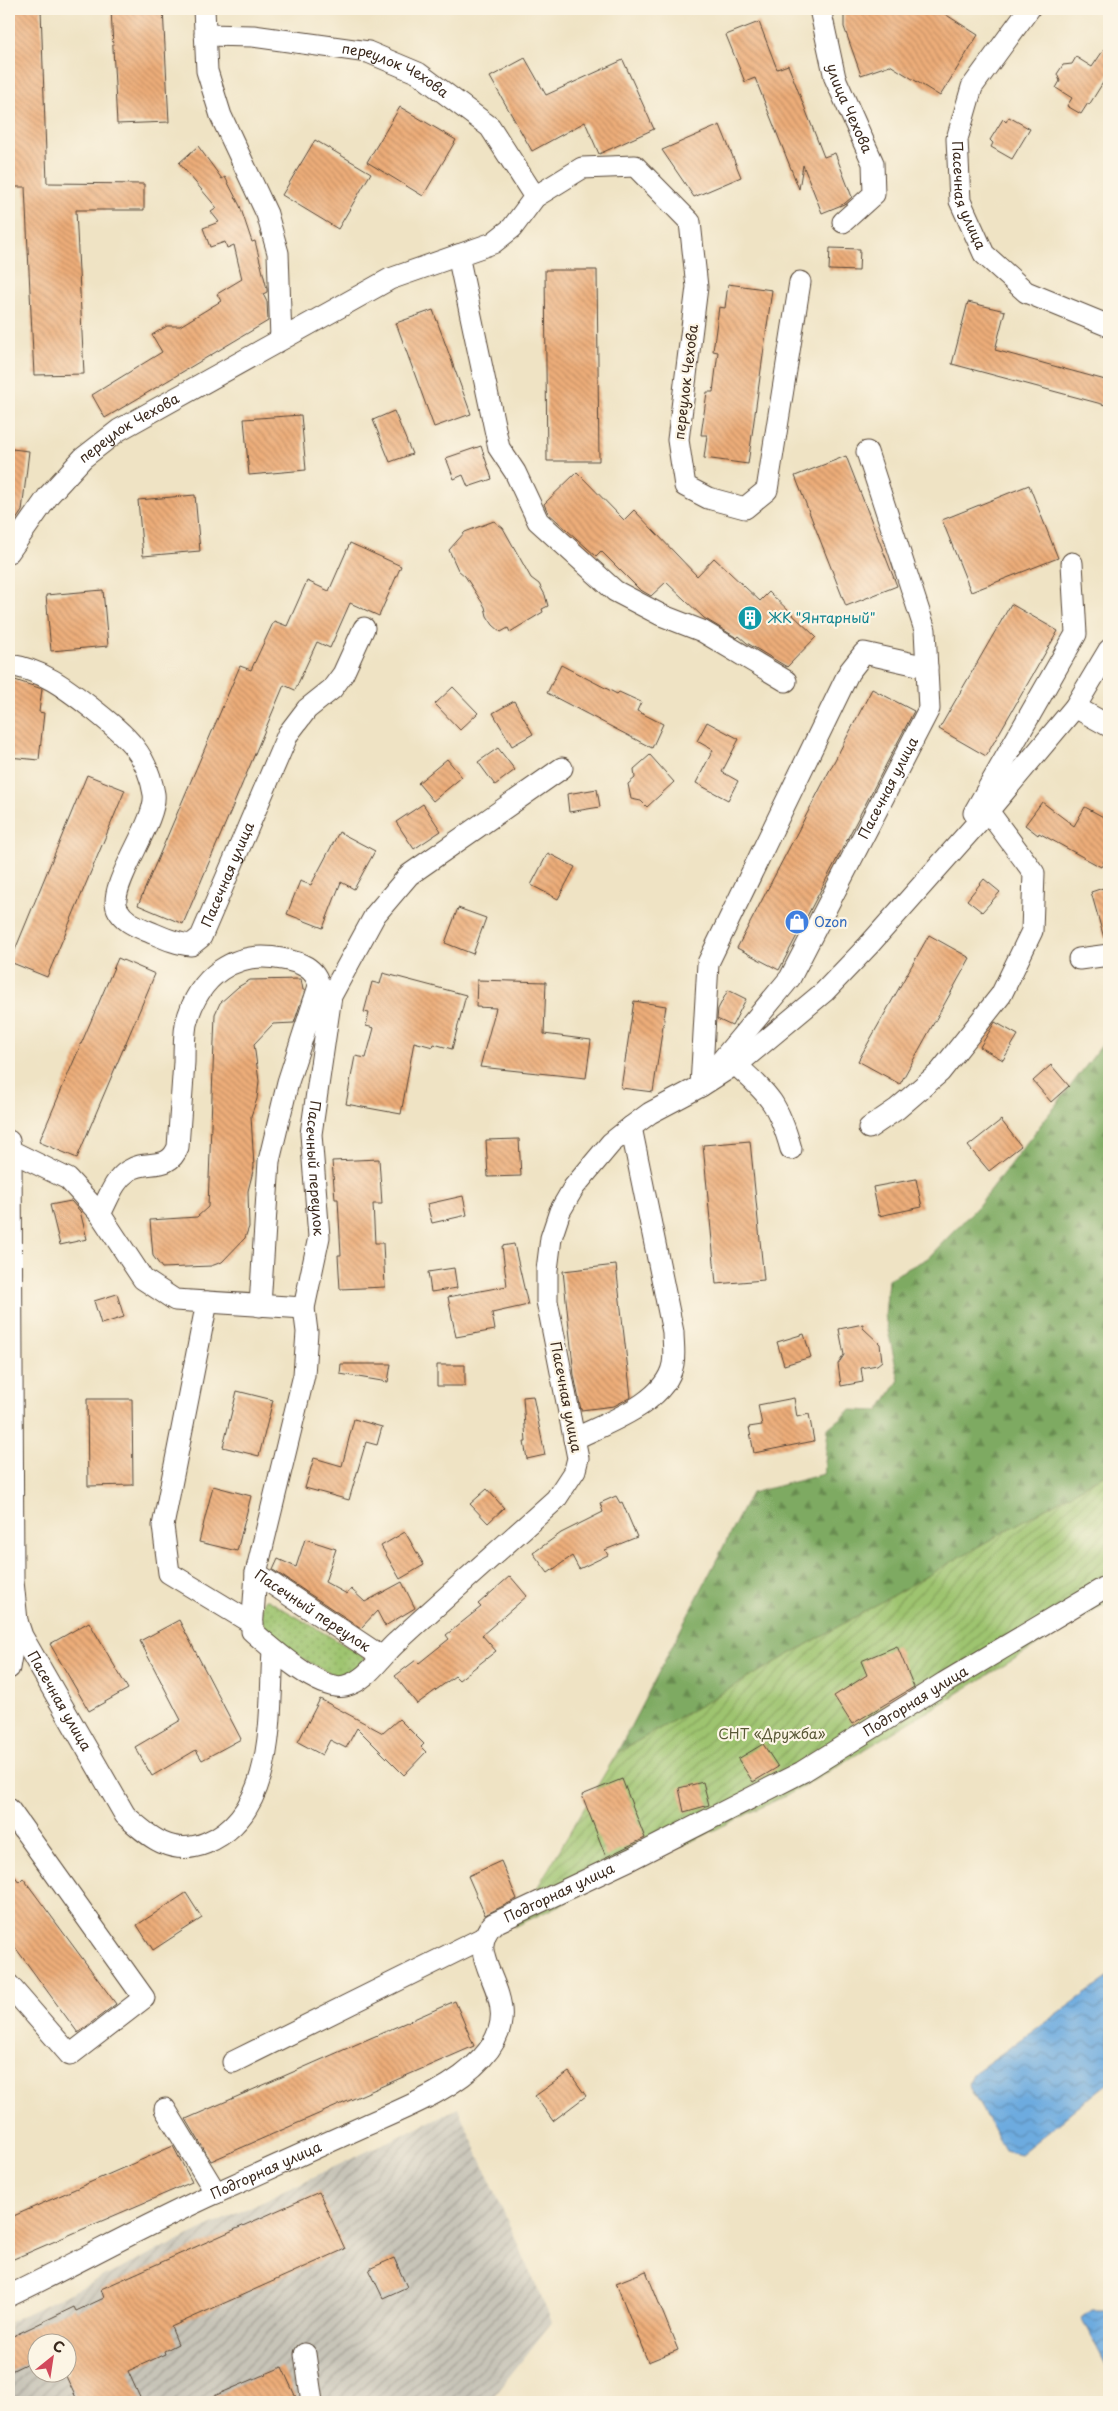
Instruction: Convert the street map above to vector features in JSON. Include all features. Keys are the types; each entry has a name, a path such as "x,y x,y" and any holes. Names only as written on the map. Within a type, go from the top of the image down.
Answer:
{"street":[{"path":"204,9 207,72 221,116 267,214 278,253 281,339"},
{"name":"улица Чехова","path":"820,9 835,78 874,163 874,194 843,222"},
{"name":"Пасечная улица","path":"1029,9 972,87 956,139 960,201 984,254 1026,292 1109,326"},
{"name":"переулок Чехова","path":"205,35 253,36 359,50 418,72 490,127 535,198"},
{"name":"переулок Чехова","path":"9,552 49,495 83,458 119,430 390,278 492,243 512,228 535,198 582,168 635,166 690,222 697,287 678,440 685,486 708,498 745,508 767,490 800,282"},
{"path":"458,256 499,448 515,472 538,520 615,591 661,616 702,631 786,680"},
{"name":"Пасечная улица","path":"701,1086 790,978 929,709 925,630 867,452"},
{"path":"950,854 1076,634 1072,563"},
{"name":"Пасечная улица","path":"9,665 27,668 58,682 129,738 143,758 154,795 151,812 116,894 116,909 128,923 180,944 191,945 201,937 288,734 307,709 338,682 364,628"},
{"name":"Пасечная улица","path":"253,1624 252,1630 273,1650 300,1670 330,1685 344,1686 359,1680 556,1499 575,1470 578,1458 547,1300 547,1270 551,1238 560,1211 574,1187 611,1143 631,1127 650,1113 701,1086 735,1064 824,992 868,946 988,811 1075,707 1109,650"},
{"path":"701,1086 708,963 848,672 864,653 927,667"},
{"path":"1075,707 1109,726"},
{"name":"Пасечный переулок","path":"382,1657 256,1573 304,1375 307,1332 304,1308 318,1237 311,1134 331,996 375,915 410,876 562,768"},
{"path":"869,1128 897,1109 940,1072 1001,995 1032,932 1034,872 988,811"},
{"path":"1079,959 1109,955"},
{"path":"100,1214 116,1182 128,1171 138,1166 167,1162 175,1154 178,1147 186,1024 205,986 219,970 232,962 253,956 269,956 304,966 318,977 319,986 288,1082 269,1161 260,1306"},
{"path":"735,1064 769,1096 782,1119 791,1150"},
{"path":"574,1439 645,1403 659,1393 673,1364 673,1332 631,1127"},
{"name":"Пасечная улица","path":"10,1146 68,1179 100,1214 143,1279 176,1300 304,1308"},
{"name":"Пасечная улица","path":"10,1146 13,1581 17,1622 22,1636 126,1815 148,1836 169,1846 194,1848 216,1839 240,1820 260,1782 266,1748 273,1650"},
{"path":"207,1302 162,1526 170,1573 253,1624 256,1573"},
{"name":"Подгорная улица","path":"9,2296 216,2193 435,2094 481,2060 492,2047 503,2020 502,2005 482,1951 483,1938 487,1930 502,1918 631,1859 802,1772 944,1683 1109,1585"},
{"path":"9,1668 17,1622"},
{"path":"9,1809 144,1998 70,2056 9,1985"},
{"path":"233,2062 483,1938"},
{"path":"165,2109 216,2193"},
{"path":"306,2354 312,2402"}],"shaded area":[{"path":"458,2108 552,2322 489,2402 9,2402 9,2322"}],"green space":[{"path":"1109,1036 1109,1472 617,1753 751,1493 824,1474 828,1428 850,1410 879,1411 899,1380 885,1317 888,1279 928,1258 978,1206"},
{"name":"СНТ «Дружба»","path":"1109,1472 1109,1602 801,1788 514,1927 617,1753"},
{"path":"264,1600 268,1600 363,1656 365,1661 354,1671 340,1676 326,1672 306,1660 278,1642 268,1632 261,1616"}],"water":[{"path":"1109,1977 1109,2082 1020,2154 1005,2150 968,2085 974,2073"},
{"path":"1092,2310 1109,2310 1109,2371 1082,2318"}],"building":[{"path":"9,9 41,9 47,183 144,184 144,210 76,210 84,374 34,375 25,187 9,187"},
{"path":"111,9 163,9 169,122 117,124"},
{"path":"844,9 937,9 978,35 940,96 890,65 861,75 844,27"},
{"path":"759,22 777,69 788,65 824,157 835,153 852,197 844,204 822,213 803,165 799,189 755,78 745,82 726,35"},
{"path":"1109,42 1109,73 1089,105 1088,103 1081,114 1067,106 1072,98 1056,88 1060,81 1057,74 1063,65 1072,64 1076,57 1092,67"},
{"path":"525,58 546,95 623,60 654,129 599,154 585,122 532,151 490,77"},
{"path":"400,107 456,140 423,196 367,162"},
{"path":"1009,117 1030,129 1012,159 991,147 993,143 990,140 1003,119 1006,122"},
{"path":"720,125 741,177 694,197 662,150"},
{"path":"315,140 371,173 338,229 282,195"},
{"path":"198,146 222,179 225,177 240,206 252,242 255,241 267,289 267,292 263,294 267,302 268,321 105,418 92,395 162,352 152,335 167,326 180,326 221,301 217,294 242,279 234,245 227,248 225,242 210,247 203,228 219,222 211,212 217,208 179,163"},
{"path":"830,248 860,249 859,271 829,270"},
{"path":"545,270 597,270 599,461 547,461"},
{"path":"728,284 772,290 748,464 704,458 707,435 701,435 707,392 713,392 718,352 713,351 719,307 725,308"},
{"path":"968,302 1005,311 995,350 1109,381 1109,406 952,364"},
{"path":"433,310 471,414 434,427 396,323"},
{"path":"394,411 412,454 390,462 373,420"},
{"path":"301,415 306,470 249,475 244,419"},
{"path":"481,446 492,479 468,487 463,475 454,479 446,458"},
{"path":"12,449 29,451 22,511 9,530 9,482"},
{"path":"846,456 897,586 846,606 795,476"},
{"path":"577,472 624,520 634,510 697,576 714,558 760,601 769,592 816,637 787,667 747,643 739,636 737,638 704,618 666,582 651,596 639,589 601,551 596,556 548,513 544,504"},
{"path":"1029,485 1058,558 971,592 942,520"},
{"path":"195,495 200,551 143,556 138,500"},
{"path":"494,521 503,528 531,578 539,584 548,606 542,609 543,612 510,632 508,628 501,632 493,625 487,616 485,607 465,576 458,570 449,550 465,532"},
{"path":"350,543 401,566 379,616 350,603 330,648 317,642 295,690 284,685 183,924 138,905 240,666 251,670 274,621 287,626 307,581 329,591"},
{"path":"103,590 108,646 51,651 46,595"},
{"path":"1011,604 1058,631 986,756 939,729"},
{"path":"561,665 617,694 619,692 641,702 637,711 663,724 652,748 547,693"},
{"path":"9,678 42,689 39,712 44,713 39,760 9,757"},
{"path":"453,687 478,713 460,730 435,704"},
{"path":"872,689 914,711 779,970 737,948"},
{"path":"514,701 533,734 512,746 493,713"},
{"path":"707,722 739,739 722,772 738,781 728,800 696,783 713,750 697,741"},
{"path":"498,748 515,770 495,785 478,762"},
{"path":"650,755 674,782 647,807 641,801 631,799 628,784 635,778 634,769"},
{"path":"447,759 462,777 433,801 418,783"},
{"path":"87,775 125,790 47,977 10,962"},
{"path":"597,789 600,807 569,812 567,794"},
{"path":"1042,802 1074,826 1085,807 1109,820 1109,852 1101,867 1039,833 1038,835 1025,825"},
{"path":"423,804 441,831 414,849 396,822"},
{"path":"339,832 375,851 354,889 341,882 323,928 287,914 300,881 311,885"},
{"path":"548,853 575,867 558,899 531,885"},
{"path":"984,879 1000,892 982,912 967,900"},
{"path":"1109,886 1109,937 1104,938 1091,892"},
{"path":"458,908 486,918 473,954 445,943"},
{"path":"929,935 970,958 900,1084 858,1061"},
{"path":"118,958 155,974 77,1158 39,1142"},
{"path":"383,973 466,995 452,1049 434,1044 433,1047 414,1042 401,1114 346,1104 355,1056 366,1058 374,1028 366,1026 369,1013 364,1012 372,982 380,984"},
{"path":"301,979 303,990 305,990 294,1023 273,1024 254,1044 259,1081 257,1099 251,1116 254,1167 248,1191 249,1227 245,1238 222,1262 211,1266 162,1268 153,1256 150,1220 197,1217 208,1207 215,1014 220,1003 238,987 250,980"},
{"path":"477,980 546,982 544,1034 591,1040 586,1078 480,1067 496,1008 476,1007"},
{"path":"728,990 746,999 732,1026 717,1019 718,1009"},
{"path":"634,1001 666,1006 653,1092 621,1088"},
{"path":"995,1022 1018,1035 1003,1060 980,1047"},
{"path":"1051,1065 1069,1086 1051,1102 1033,1081"},
{"path":"1001,1120 1021,1146 989,1171 968,1146"},
{"path":"519,1139 521,1176 488,1177 486,1140"},
{"path":"750,1141 764,1280 716,1284 703,1145"},
{"path":"379,1159 382,1204 373,1204 375,1243 383,1243 385,1287 340,1289 338,1255 341,1255 338,1199 335,1199 332,1161"},
{"path":"916,1179 922,1207 879,1216 873,1187"},
{"path":"463,1196 467,1215 432,1223 427,1204"},
{"path":"71,1201 80,1211 87,1239 60,1245 50,1205"},
{"path":"514,1244 528,1305 492,1313 495,1330 456,1337 448,1297 507,1286 502,1246"},
{"path":"616,1265 631,1397 614,1406 581,1410 574,1375 563,1271"},
{"path":"454,1268 457,1288 431,1292 428,1272"},
{"path":"117,1294 124,1317 101,1324 94,1301"},
{"path":"863,1324 863,1328 880,1344 882,1361 877,1365 861,1368 863,1382 841,1386 838,1364 844,1355 839,1329"},
{"path":"804,1334 811,1357 784,1365 777,1342"},
{"path":"341,1364 391,1364 388,1382 340,1374"},
{"path":"437,1365 465,1365 465,1386 437,1386"},
{"path":"237,1391 273,1400 259,1456 223,1447"},
{"path":"533,1396 545,1455 527,1459 524,1442 526,1442 523,1397"},
{"path":"794,1398 797,1417 809,1414 814,1441 754,1453 749,1427 762,1425 758,1405"},
{"path":"87,1399 132,1399 133,1485 88,1486"},
{"path":"354,1419 382,1427 377,1445 366,1442 349,1500 305,1488 314,1458 342,1466"},
{"path":"213,1486 251,1496 237,1551 199,1542"},
{"path":"487,1489 504,1508 488,1523 470,1504"},
{"path":"616,1496 620,1503 622,1502 637,1537 605,1550 608,1555 579,1569 572,1556 548,1573 533,1553 561,1533 603,1512 600,1503"},
{"path":"405,1532 424,1565 400,1579 381,1546"},
{"path":"305,1539 336,1549 325,1582 347,1594 351,1589 365,1602 402,1582 415,1608 385,1626 377,1611 361,1628 273,1570 278,1559 296,1567"},
{"path":"510,1576 527,1596 482,1635 496,1651 459,1680 455,1676 417,1704 395,1676 416,1660 419,1663 449,1639 446,1635 481,1607 478,1604"},
{"path":"179,1620 241,1739 202,1760 196,1750 152,1776 135,1747 181,1720 140,1641"},
{"path":"89,1622 128,1689 89,1711 50,1644"},
{"path":"897,1646 914,1687 852,1724 834,1696 867,1675 861,1661"},
{"path":"320,1699 383,1733 399,1719 424,1744 421,1747 426,1752 404,1775 357,1728 346,1748 330,1740 322,1755 298,1742"},
{"path":"763,1744 778,1767 753,1782 738,1759"},
{"path":"622,1779 645,1838 606,1857 582,1795"},
{"path":"703,1782 709,1805 684,1812 679,1788"},
{"path":"501,1861 517,1899 485,1915 468,1876"},
{"path":"9,1868 19,1882 23,1878 116,2004 78,2033 9,1939"},
{"path":"186,1893 202,1918 153,1950 137,1925"},
{"path":"455,2001 474,2046 211,2161 186,2119"},
{"path":"569,2072 586,2096 553,2121 535,2096"},
{"path":"173,2146 192,2182 9,2261 9,2218"},
{"path":"319,2192 345,2249 171,2327 178,2344 164,2351 165,2354 128,2371 142,2402 78,2402 70,2384 78,2384 78,2334 28,2334 28,2363 9,2372 9,2338 74,2307 76,2311 104,2298 101,2289"},
{"path":"394,2258 407,2287 383,2298 369,2269"},
{"path":"646,2271 678,2350 648,2362 616,2283"},
{"path":"282,2367 298,2402 200,2402"}],"place":[{"name":"ЖК \"Янтарный\"","path":"750,618"},
{"name":"Ozon","path":"797,922"}]}
